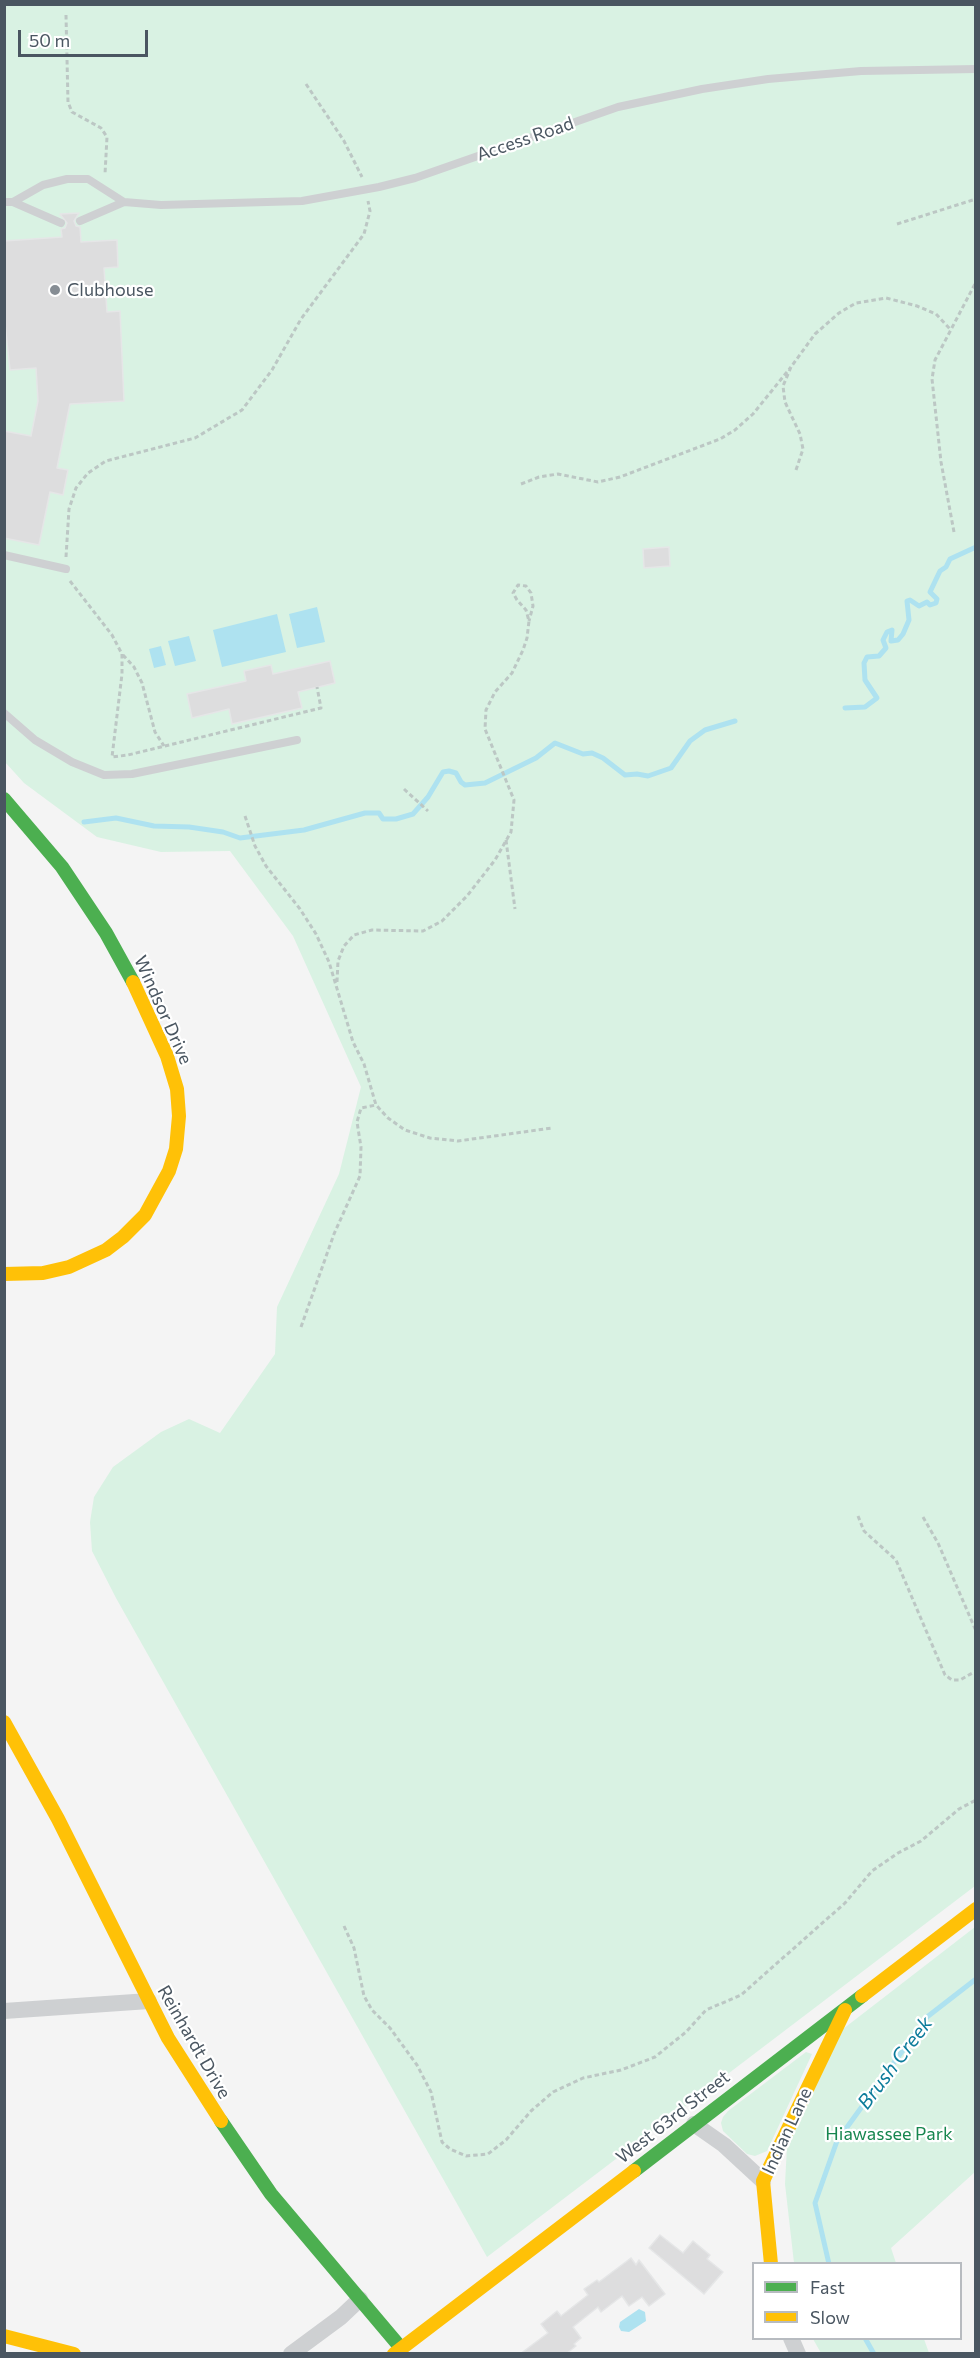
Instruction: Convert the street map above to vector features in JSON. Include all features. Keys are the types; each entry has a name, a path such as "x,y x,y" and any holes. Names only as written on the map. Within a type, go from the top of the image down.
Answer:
{"street":[{"name":"Windsor Drive","path":"4,799 62,867 106,933 132,979 167,1056 177,1089 179,1116 176,1149 157,1197 145,1215 123,1237 106,1250 69,1267 44,1274 4,1274"},
{"name":"Reinhardt Drive","path":"4,1722 58,1819 168,2038 231,2138 271,2194 360,2299 398,2351"},
{"name":"West 63rd Street","path":"398,2351 975,1910"},
{"path":"4,2011 149,2001"},
{"name":"Indian Lane","path":"771,2262 763,2181 847,2006"},
{"path":"694,2124 724,2145 763,2181"},
{"path":"291,2354 341,2317 360,2299"},
{"path":"4,2336 74,2354"},
{"path":"792,2340 798,2354"}],"lane":[{"name":"Access Road","path":"80,222 124,202 161,205 250,203 324,198 366,190 415,178 618,107 702,89 768,79 861,71 975,69"},
{"path":"9,202 43,185 67,179 88,179 124,202"},
{"path":"9,202 61,223"},
{"path":"4,555 66,569"},
{"path":"4,713 35,740 72,762 104,776 132,774 297,741"}],"path":[{"path":"66,15 68,102 72,112 100,128 107,137 105,188"},
{"path":"164,746 155,732 142,683 134,667 122,654 112,635 70,583 66,569 69,509 76,488 88,473 106,461 195,438 242,410 272,370 302,319 364,234 370,211 366,190 344,141 306,84"},
{"path":"897,224 975,200"},
{"path":"954,532 941,462 932,379 936,360 975,282"},
{"path":"521,484 539,477 558,474 598,482 620,477 720,439 735,430 753,414 815,334 839,313 856,303 886,298 917,306 936,314 950,329"},
{"path":"791,367 783,386 785,402 800,434 803,449 796,470"},
{"path":"337,982 338,961 344,946 354,935 372,930 423,931 442,921 467,896 495,860 511,832 514,800 485,729 486,710 495,692 512,673 523,650 530,621 533,606 531,593 526,586 518,585 513,593 526,610 530,621"},
{"path":"122,654 122,674 112,757 321,708 317,687"},
{"path":"404,789 428,810"},
{"path":"244,816 255,846 266,866 316,934 337,982 353,1042 364,1064 376,1105 388,1118 405,1131 430,1138 458,1141 552,1128"},
{"path":"506,840 514,885 515,909"},
{"path":"301,1327 334,1234 360,1176 361,1147 357,1122 361,1108 376,1105"},
{"path":"858,1516 864,1531 896,1560 945,1675 952,1680 960,1680 975,1671"},
{"path":"922,1517 939,1543 975,1631"},
{"path":"345,1926 354,1948 364,1996 372,2010 390,2028 417,2065 431,2092 442,2142 450,2149 466,2156 488,2154 506,2140 531,2111 553,2092 583,2078 621,2070 655,2057 686,2032 706,2010 741,1995 845,1903 872,1871 921,1841 959,1809 975,1800"}],"green space":[{"path":"5,5 975,5 975,1886 487,2257 116,1598 92,1551 90,1522 94,1497 113,1467 161,1432 189,1419 220,1433 275,1354 277,1307 339,1174 361,1087 293,936 230,851 161,852 97,837 24,783 5,762"},
{"name":"Hiawassee Park","path":"975,1927 975,2172 891,2248 896,2262 794,2262 785,2184 787,2146 843,2029"},
{"path":"806,2052 812,2054 767,2151 755,2156 747,2154 723,2131 721,2123 723,2117"},
{"path":"814,2340 924,2340 929,2353 821,2353"}],"water":[{"path":"317,607 325,642 297,648 289,614"},
{"path":"277,614 286,652 222,667 213,630"},
{"path":"189,636 196,661 175,666 168,641"},
{"path":"161,646 166,665 154,668 149,649"},
{"path":"639,2309 645,2312 646,2321 629,2332 621,2331 620,2322"}],"building":[{"name":"Clubhouse","path":"79,213 74,221 76,226 80,227 81,242 117,240 118,267 104,268 107,312 120,311 124,401 70,404 57,468 68,470 63,495 50,492 39,545 4,538 4,431 31,436 38,401 36,368 10,370 4,314 4,241 62,237 61,229 65,228 67,223 60,214"},
{"path":"669,547 670,566 644,568 643,549"},
{"path":"330,661 335,683 298,692 302,708 232,724 229,709 192,718 187,694 246,681 244,671 271,665 273,674"},
{"path":"660,2235 683,2253 693,2241 710,2255 707,2259 723,2272 704,2294 649,2248"},
{"path":"631,2258 636,2265 639,2260 665,2294 649,2306 642,2297 629,2306 622,2296 601,2312 598,2307 573,2327 581,2338 574,2344 576,2346 566,2354 520,2354 548,2333 541,2324 557,2311 561,2316 588,2295 584,2289 597,2280 599,2282"}],"waterway":[{"path":"845,708 865,707 877,698 865,680 864,663 867,657 879,656 886,648 883,640 887,632 892,630 891,641 898,640 903,634 909,620 907,601 910,600 919,606 927,602 930,605 936,603 937,599 930,592 940,571 946,567 950,559 976,547"},
{"path":"84,822 116,818 154,826 189,827 223,832 240,838 304,830 365,813 379,813 383,819 396,819 413,814 428,797 443,772 456,773 465,785 485,783 536,758 555,743 583,754 592,753 603,758 625,775 648,776 671,768 690,741 705,730 735,721"},
{"name":"Brush Creek","path":"829,2262 815,2203 837,2141 927,2017 976,1979"},
{"name":"Brush Creek","path":"866,2340 874,2354"}],"traffic: fast":[{"path":"4,799 62,867 106,933 133,982"},
{"path":"634,2171 862,1996"},
{"path":"221,2121 271,2194 401,2348"}],"traffic: slow":[{"path":"4,1274 43,1273 69,1267 106,1250 145,1215 169,1171 176,1149 179,1116 177,1089 167,1056 133,982"},
{"path":"4,1722 58,1819 168,2038 221,2121"},
{"path":"862,1996 976,1909"},
{"path":"771,2262 763,2181 845,2010"},
{"path":"394,2354 634,2171"},
{"path":"4,2336 74,2354"}],"place":[{"name":"Clubhouse","path":"55,290"}]}
